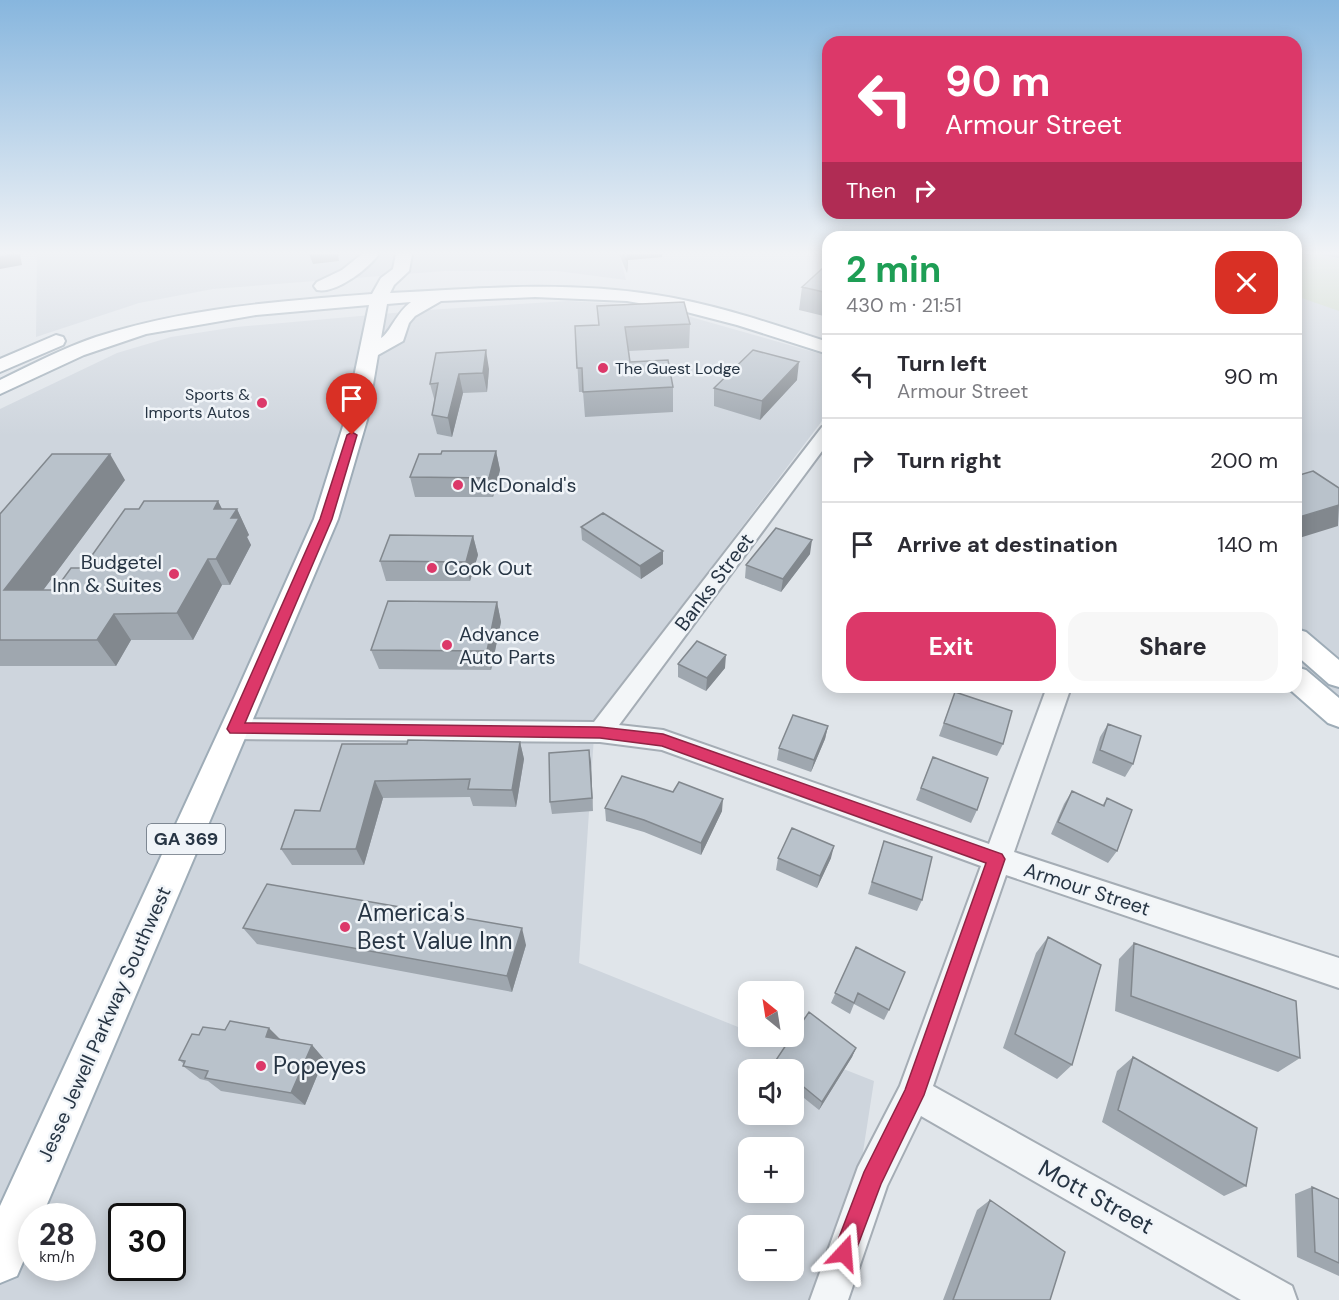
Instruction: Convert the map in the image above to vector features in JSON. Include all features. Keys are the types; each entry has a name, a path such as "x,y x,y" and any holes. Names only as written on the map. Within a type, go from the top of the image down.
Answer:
{"main road":[{"path":"0,366 62,338 142,315"},
{"path":"0,388 56,360 123,335 189,319 219,315"},
{"path":"292,315 361,332 396,337 397,326 406,315"},
{"name":"Jesse Jewell Parkway Southwest","path":"0,1259 326,519 351,440 361,332 371,315"},
{"path":"719,315 822,346"},
{"path":"761,315 822,332"},
{"path":"1302,644 1339,676"},
{"path":"1302,683 1339,715"}],"street":[{"name":"Banks Street","path":"600,732 822,440"},
{"path":"828,1300 872,1180 914,1095 1057,693"},
{"name":"Armour Street","path":"235,729 600,732 663,740 996,859 1339,973"},
{"name":"Mott Street","path":"914,1095 1278,1300"}],"shaded area":[{"path":"36,315 104,315 36,337"},
{"path":"375,315 682,315 822,354 822,421 595,721 579,963 738,1027 738,1047 787,1047 874,1081 840,1300 0,1300 0,409 117,353 171,337 236,327"},
{"path":"1302,315 1339,315 1339,705 1302,672"}],"building":[{"path":"598,315 687,315 690,324 625,327 630,362 668,360 673,387 583,392 582,368 577,368 575,326 599,325"},
{"path":"486,350 483,373 459,374 448,418 432,415 438,383 430,384 436,353"},
{"path":"753,350 799,362 762,401 714,388"},
{"path":"442,451 496,451 489,478 410,477 419,454 441,454"},
{"path":"52,454 110,454 4,590 55,590 71,568 83,568 125,509 139,509 144,501 218,501 214,509 237,509 231,518 239,518 216,559 208,559 177,613 114,614 97,640 0,640 0,514"},
{"path":"1313,471 1339,488 1339,505 1302,516 1302,474"},
{"path":"603,513 663,551 640,566 581,527"},
{"path":"776,528 812,540 783,579 746,565"},
{"path":"390,535 473,536 466,562 380,561"},
{"path":"388,601 497,602 487,651 371,650"},
{"path":"697,641 726,655 707,678 678,664"},
{"path":"955,693 1012,711 1003,744 944,723"},
{"path":"793,715 828,726 814,760 779,748"},
{"path":"1108,724 1141,736 1133,764 1100,750"},
{"path":"408,740 520,742 512,790 468,789 470,779 375,781 356,849 281,849 295,810 320,811 342,744 407,744"},
{"path":"589,750 592,798 550,802 549,753"},
{"path":"933,757 988,778 977,810 921,788"},
{"path":"622,776 673,792 679,782 723,799 701,843 644,820 605,808"},
{"path":"1072,791 1104,806 1107,798 1132,810 1117,851 1058,822"},
{"path":"792,828 834,846 820,876 778,858"},
{"path":"884,841 932,857 922,900 872,882"},
{"name":"America's Best Value Inn","path":"267,884 522,928 507,976 243,928"},
{"path":"1048,937 1101,965 1072,1065 1015,1034"},
{"path":"1134,943 1296,1001 1300,1058 1131,996"},
{"path":"856,947 905,972 889,1010 858,993 854,1003 835,993"},
{"path":"809,1012 856,1048 822,1102 804,1087 804,1059 777,1059 785,1047 804,1047 804,1019"},
{"name":"Popeyes","path":"230,1021 269,1028 266,1037 312,1045 291,1093 205,1078 208,1071 183,1066 185,1061 179,1060 192,1034 199,1035 203,1027 225,1030"},
{"path":"1133,1057 1257,1128 1246,1186 1118,1110"},
{"path":"1312,1187 1339,1199 1339,1263 1315,1252"},
{"path":"990,1200 1065,1252 1050,1300 953,1300"}],"place":[{"name":"The Guest Lodge","path":"603,368"},
{"name":"Sports & Imports Autos","path":"262,403"},
{"name":"McDonald's","path":"458,485"},
{"name":"Cook Out","path":"432,568"},
{"name":"Budgetel Inn & Suites","path":"174,574"},
{"name":"Advance Auto Parts","path":"447,645"},
{"name":"America's Best Value Inn","path":"345,927"},
{"name":"Popeyes","path":"261,1066"}],"route":[{"path":"352,435 326,519 235,729 600,732 663,740 996,859 914,1095 872,1180 844,1253"}]}
